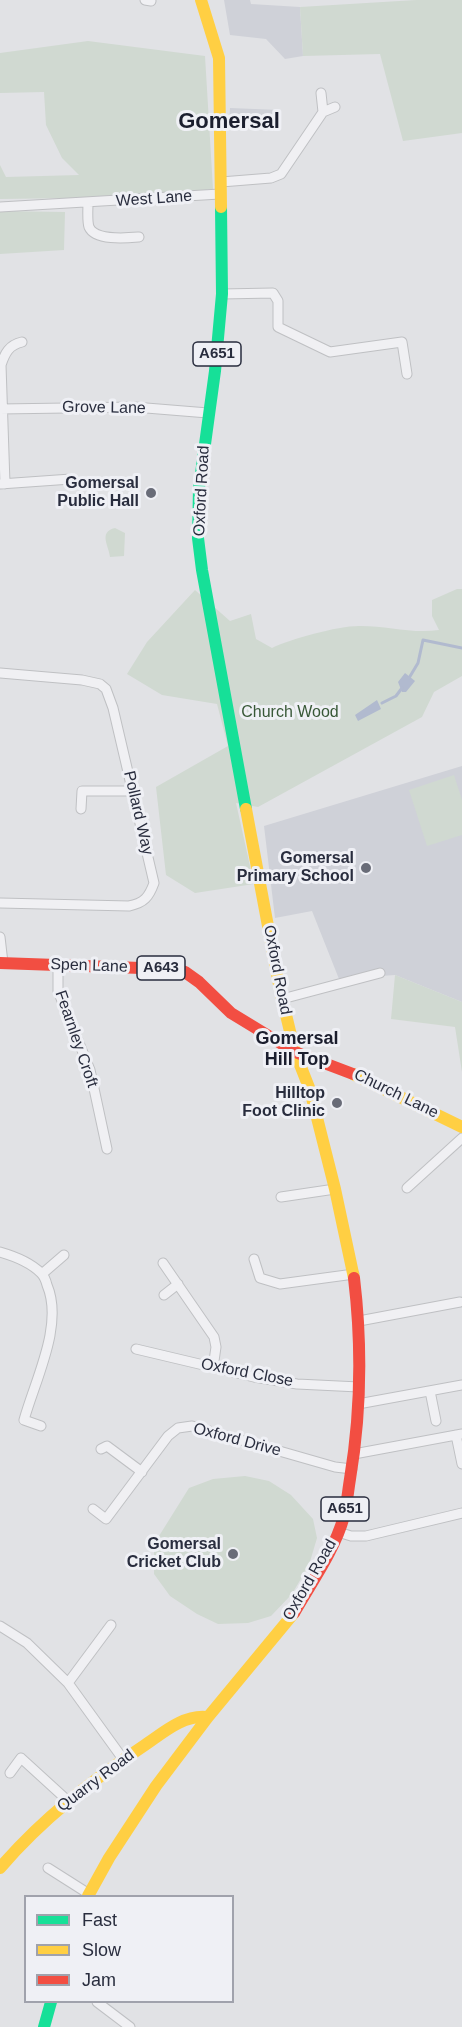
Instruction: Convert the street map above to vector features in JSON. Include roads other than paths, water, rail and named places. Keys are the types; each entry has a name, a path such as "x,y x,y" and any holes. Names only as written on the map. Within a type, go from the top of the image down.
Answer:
{"main road":[{"name":"Oxford Road","path":"89,1895 129,1826 206,1717 291,1618 302,1600 338,1532 344,1515 354,1454 358,1404 359,1321 354,1274 310,1090 295,1052 282,999 246,816 198,538 199,488 215,371 222,294 219,58 202,0"},
{"name":"Spen Lane","path":"1,963 169,969 185,972 199,982 231,1013 295,1052"},
{"name":"Church Lane","path":"295,1052 346,1070 462,1127"},
{"name":"Quarry Road","path":"0,1868 5,1855 67,1800 179,1723 194,1716 206,1717"},
{"path":"44,2027 50,2003"}],"street":[{"path":"321,93 323,112 335,107"},
{"name":"West Lane","path":"0,207 88,203 220,188 271,178 281,174 323,112"},
{"path":"88,203 89,227 95,234 121,238 139,237"},
{"path":"222,294 273,293 278,301 278,327 330,352 402,342 408,374"},
{"path":"22,342 14,344 5,353 2,365 3,484 71,479"},
{"name":"Grove Lane","path":"2,409 134,407 208,413"},
{"name":"Pollard Way","path":"0,673 82,680 100,684 106,689 114,708 154,883 149,897 140,904 129,906 0,903"},
{"path":"81,809 82,791 132,791"},
{"path":"0,937 1,963"},
{"name":"Fearnley Croft","path":"58,964 58,991 90,1070 107,1149"},
{"path":"282,999 380,973"},
{"path":"407,1188 462,1138"},
{"path":"281,1197 335,1189"},
{"path":"0,1252 26,1262 42,1274 51,1294 53,1315 51,1335 24,1420 42,1426"},
{"path":"42,1274 64,1255"},
{"path":"254,1258 260,1278 280,1284 354,1274"},
{"path":"163,1263 214,1337 216,1347 213,1368"},
{"path":"164,1295 178,1284"},
{"path":"359,1321 460,1302"},
{"name":"Oxford Close","path":"136,1349 213,1368 290,1383 359,1387"},
{"path":"358,1404 462,1385"},
{"path":"430,1391 436,1421"},
{"name":"Oxford Drive","path":"93,1509 106,1519 168,1436 178,1428 192,1426 335,1467 352,1469"},
{"path":"354,1454 459,1435 462,1464"},
{"path":"105,1444 142,1472"},
{"path":"338,1532 351,1536 366,1536 462,1513"},
{"path":"68,1683 111,1625"},
{"path":"0,1626 27,1643 68,1683 123,1760"},
{"path":"9,1773 21,1758 67,1800"},
{"path":"48,1868 89,1895"},
{"path":"100,2003 130,2027"}],"water":[{"path":"405,673 415,681 406,692 402,692 398,682"},
{"path":"377,700 381,709 358,721 355,715"}],"waterway":[{"path":"409,678 418,663 423,640 462,648"},
{"path":"382,703 396,696 402,688"}],"place":[{"name":"Gomersal Public Hall","path":"151,493"},
{"name":"Gomersal Primary School","path":"366,868"},
{"name":"Hilltop Foot Clinic","path":"337,1103"},
{"name":"Gomersal Cricket Club","path":"233,1554"}],"district":[{"name":"Gomersal","path":"229,122"},
{"name":"Gomersal Hill Top","path":"297,1049"}],"park label":[{"name":"Church Wood","path":"290,713"}]}
